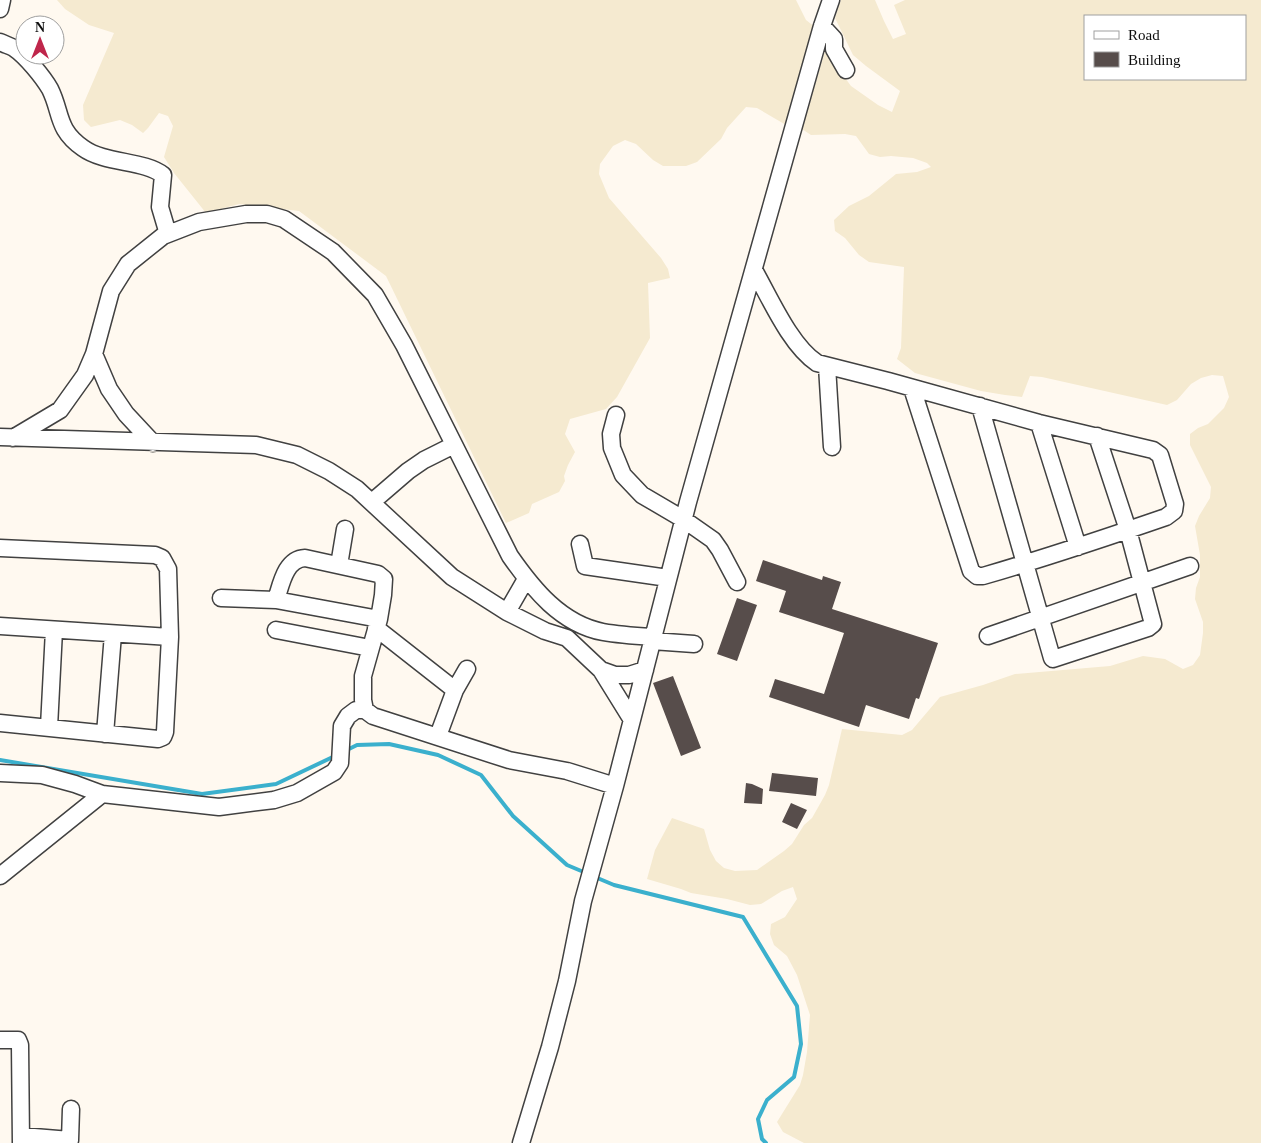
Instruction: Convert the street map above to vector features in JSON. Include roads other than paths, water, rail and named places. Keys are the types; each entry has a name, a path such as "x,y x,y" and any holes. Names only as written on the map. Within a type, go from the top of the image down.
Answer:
{"street":[{"path":"0,9 2,0"},
{"path":"521,1143 552,1037 583,901 615,786 684,519 822,26 831,0"},
{"path":"822,26 834,39 834,50 846,70"},
{"path":"0,42 14,48 35,68 50,89 64,128 84,149 106,159 140,166 162,175 160,207 168,234"},
{"path":"7,438 60,410 85,375 94,354 110,291 128,264 148,247 168,234 199,222 246,214 266,214 284,219 333,252 375,295 404,345 510,556 526,579 558,612 601,632 694,644"},
{"path":"754,270 789,332 809,358 826,366 888,381 1039,423 1153,450 1160,456 1175,504 1174,511 1166,517 1078,547 1025,564 977,576 972,571 912,388"},
{"path":"94,354 109,389 126,414 152,443"},
{"path":"826,366 832,447"},
{"path":"980,406 1052,658 1056,660 1153,626 1143,581 1128,530 1097,436"},
{"path":"616,415 611,434 612,448 623,475 642,495 684,519 713,540 737,582"},
{"path":"1039,423 1078,547"},
{"path":"7,438 256,445 296,455 328,471 357,489 452,576 507,612 545,631 567,638 601,670 632,720"},
{"path":"372,502 424,460 454,446"},
{"path":"339,564 345,529"},
{"path":"580,544 585,566 668,578"},
{"path":"0,548 155,555 162,558 168,569 170,637 165,732 163,737 158,739 0,723"},
{"path":"276,600 284,574 298,559 312,558 339,564 378,574 384,579 383,595 364,676 363,700 365,710"},
{"path":"988,636 1190,566"},
{"path":"507,612 526,579"},
{"path":"221,598 276,600 377,623 455,690"},
{"path":"567,638 576,622"},
{"path":"0,626 170,637"},
{"path":"49,727 54,630"},
{"path":"276,630 370,648"},
{"path":"105,734 113,634"},
{"path":"438,736 455,690 467,669"},
{"path":"601,670 615,675 629,675 645,670"},
{"path":"0,773 42,775 102,794 219,807 274,800 297,793 334,772 340,763 340,734 342,726 348,716 356,710 365,710 373,716 509,760 567,771 615,786"},
{"path":"0,876 102,794"},
{"path":"0,1040 18,1040 20,1045 22,1140 74,1142 71,1109"}],"waterway":[{"path":"345,751 357,745 389,744 438,755 481,775 513,816 567,865 586,873"},
{"path":"0,760 202,794 276,784 337,755"},
{"path":"595,877 614,885 743,917 797,1006 801,1044 794,1077 767,1100 758,1119 762,1139 766,1143"}]}
